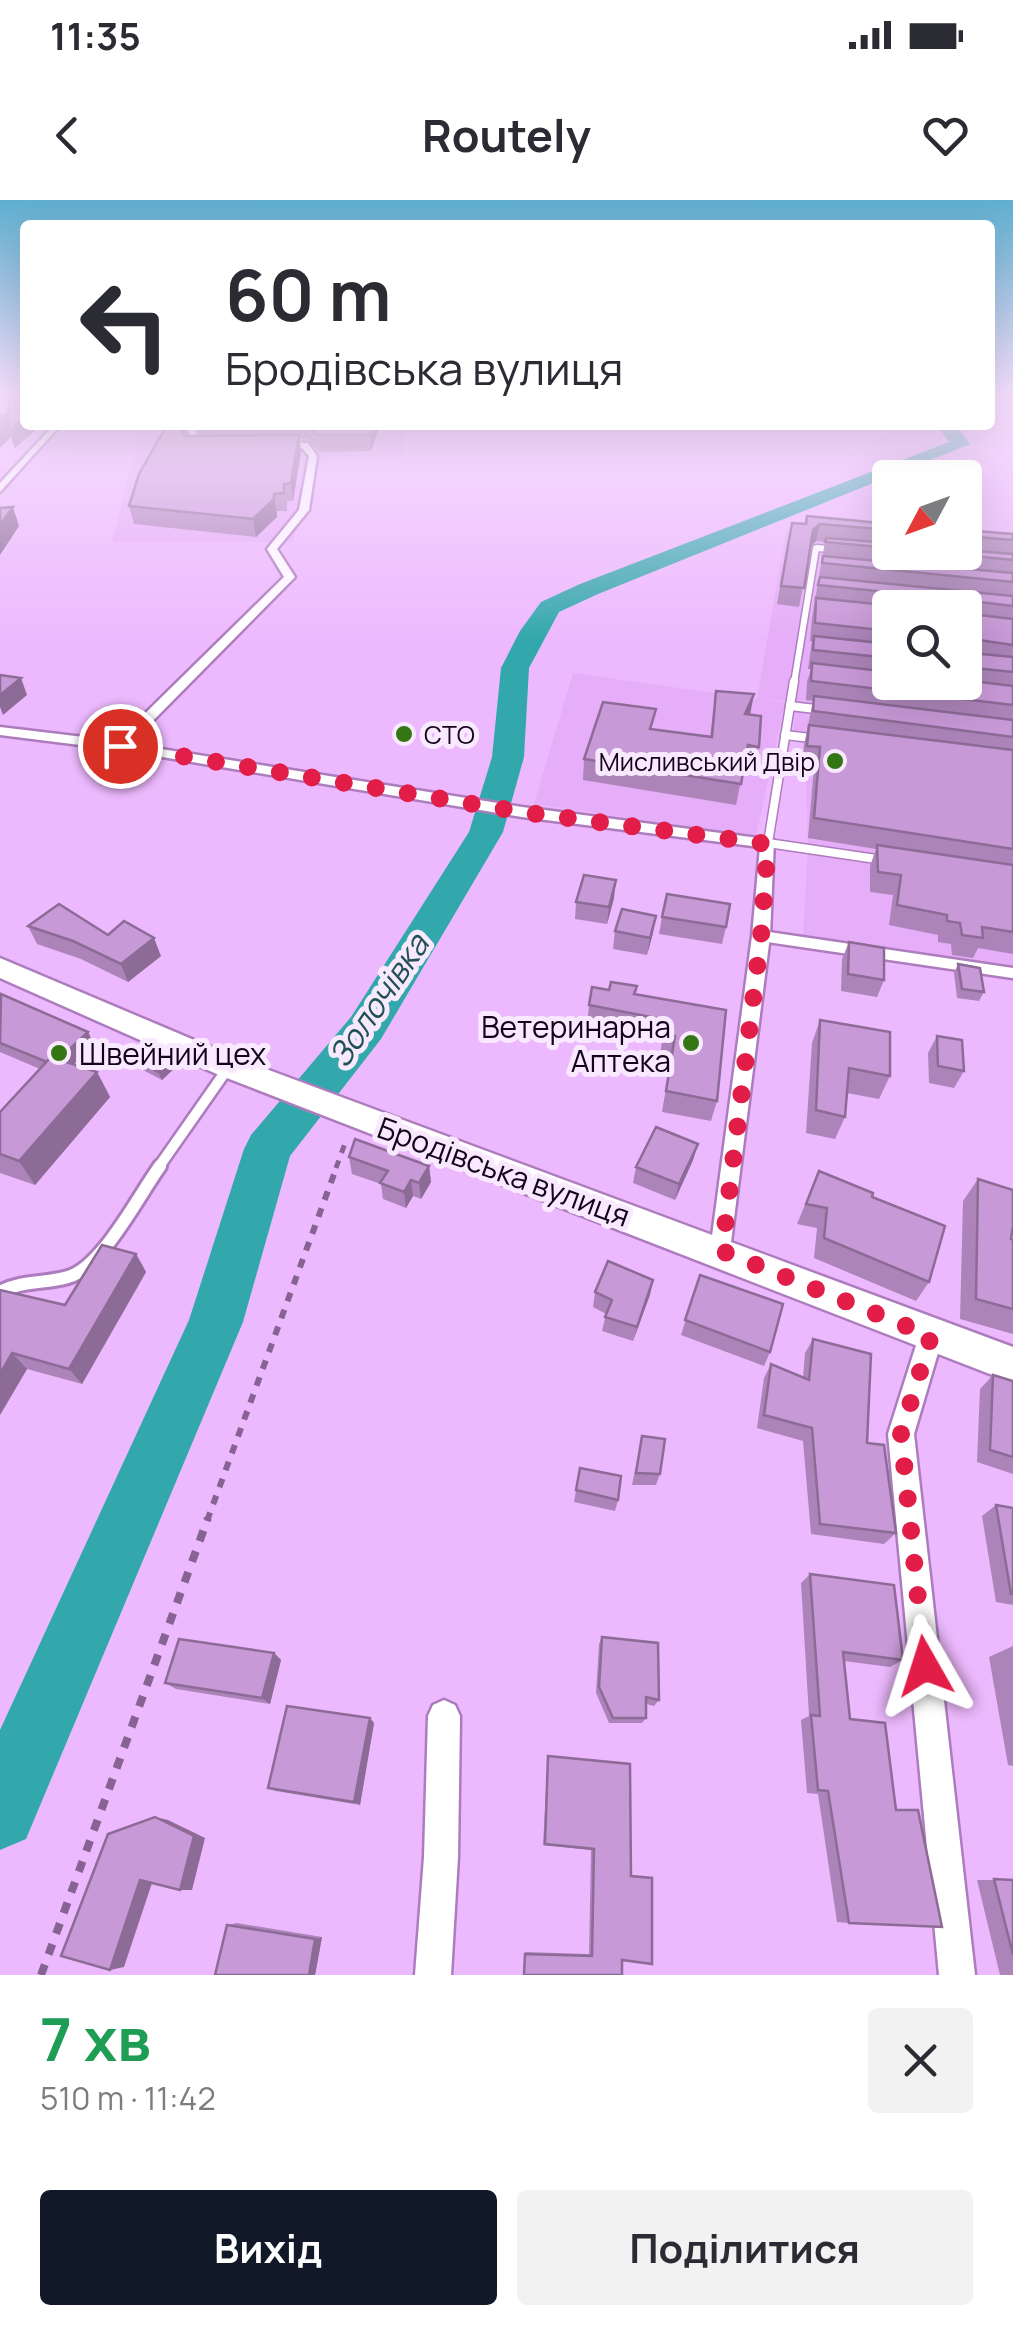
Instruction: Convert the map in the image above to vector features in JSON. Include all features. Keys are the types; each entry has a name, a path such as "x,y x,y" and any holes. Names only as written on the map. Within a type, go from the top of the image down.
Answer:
{"street":[{"path":"120,746 290,577 272,550 304,510 310,475"},
{"path":"0,731 120,746 522,812 768,844 761,936 722,1251"},
{"name":"Бродівська вулиця","path":"0,967 239,1071 722,1251 1013,1365"},
{"path":"931,1336 901,1434 958,1975"},
{"path":"433,1975 444,1716"}],"lane":[{"path":"835,550 816,548 768,844 900,863"},
{"path":"812,566 831,568"},
{"path":"809,587 828,589"},
{"path":"806,609 822,610"},
{"path":"800,647 818,649"},
{"path":"795,674 815,676"},
{"path":"790,706 827,710"},
{"path":"785,734 823,740"},
{"path":"761,936 1013,973"},
{"path":"0,1292 23,1282 68,1280 91,1265 239,1071"}],"path":[{"path":"41,1975 355,1116"}],"shaded area":[{"path":"129,475 316,475 292,542 112,542"},
{"path":"786,530 872,538 872,570 969,570 973,590 872,590 872,700 982,700 982,637 1013,792 868,748 793,738 796,703 761,698 785,703 756,837 534,804 573,673 757,699"},
{"path":"806,777 1013,795 1013,967 803,935 808,848"}],"building":[{"path":"139,475 292,475 291,483 284,484 284,493 274,494 274,499 253,519 129,506"},
{"path":"13,507 0,525 0,508"},
{"path":"807,516 872,522 872,528 820,524 813,530 804,588 781,586 792,523 806,524"},
{"path":"982,531 1013,534 1013,540 982,537"},
{"path":"826,538 872,542 872,546 825,542"},
{"path":"982,551 1013,554 1013,560 982,557"},
{"path":"823,556 872,560 872,568 822,563"},
{"path":"892,570 1013,573 1013,582"},
{"path":"820,577 952,590 872,591 818,585"},
{"path":"982,593 1013,596 1013,606 982,602"},
{"path":"816,598 872,604 872,629 815,623"},
{"path":"982,615 1013,619 1013,645 982,640"},
{"path":"814,636 872,642 872,656 813,650"},
{"path":"982,654 1013,657 1013,672 982,669"},
{"path":"812,663 872,670 872,688 811,681"},
{"path":"0,675 21,678 0,695"},
{"path":"982,682 1013,686 1013,705 971,700 982,700"},
{"path":"716,691 754,694 745,714 761,716 759,747 748,745 741,784 584,759 603,702 656,709 650,729 712,737"},
{"path":"814,696 1013,720 1013,737 813,711"},
{"path":"809,725 1013,750 1013,849 814,818 820,747 807,746"},
{"path":"877,845 1013,865 1013,932 982,927 983,938 962,935 960,923 947,921 947,915 897,905 901,875 878,872"},
{"path":"584,875 616,880 609,907 576,902"},
{"path":"667,894 730,904 726,927 662,917"},
{"path":"59,904 108,935 124,921 154,938 121,964 73,941 28,926"},
{"path":"622,909 656,916 650,938 615,931"},
{"path":"849,942 884,948 884,980 848,974"},
{"path":"958,964 980,968 984,992 962,989"},
{"path":"611,982 637,986 634,994 726,1010 717,1101 666,1091 675,1036 664,1034 666,1020 589,1005 592,987 609,990"},
{"path":"1,994 88,1032 59,1059 51,1057 47,1062 0,1043"},
{"path":"820,1020 890,1032 890,1076 849,1068 845,1117 816,1110"},
{"path":"937,1036 962,1040 964,1071 938,1066"},
{"path":"156,1044 178,1054 158,1072 138,1060"},
{"path":"51,1057 97,1072 19,1161 0,1154 0,1112"},
{"path":"656,1127 698,1144 679,1184 636,1167"},
{"path":"355,1139 429,1166 419,1183 411,1180 404,1192 380,1183 388,1171 349,1157"},
{"path":"819,1171 945,1226 929,1282 824,1238 827,1208 806,1204"},
{"path":"978,1179 1013,1190 1013,1309 976,1299"},
{"path":"102,1245 136,1254 69,1369 12,1353 0,1374 0,1290 65,1305"},
{"path":"608,1261 653,1280 637,1327 605,1317 612,1300 595,1292"},
{"path":"700,1275 783,1304 770,1352 685,1320"},
{"path":"813,1339 871,1354 867,1443 884,1445 896,1533 820,1524 812,1428 764,1415 771,1364 809,1380"},
{"path":"993,1375 1013,1381 1013,1457 990,1450"},
{"path":"642,1436 665,1439 660,1474 636,1473"},
{"path":"580,1468 621,1476 618,1500 576,1490"},
{"path":"996,1505 1013,1508 1013,1594 1011,1594"},
{"path":"810,1574 894,1585 903,1660 843,1652 850,1719 885,1723 896,1810 918,1810 942,1927 849,1923 828,1791 818,1790 811,1715 820,1716"},
{"path":"602,1637 658,1643 659,1700 646,1697 646,1718 613,1718 599,1687"},
{"path":"179,1639 274,1653 262,1698 165,1683"},
{"path":"287,1706 370,1718 354,1802 268,1788"},
{"path":"548,1756 630,1764 631,1876 652,1878 652,1964 622,1960 622,1975 524,1975 525,1954 592,1956 594,1849 545,1844"},
{"path":"155,1817 194,1836 180,1890 140,1880 110,1970 61,1956 108,1834"},
{"path":"994,1879 1013,1880 1013,1955"},
{"path":"227,1925 315,1939 309,1975 215,1975"}],"waterway":[{"name":"Золочівка","path":"0,1813 216,1322 268,1149 366,1028 486,832 508,757 515,668 533,631 550,607 589,589 881,475"}],"place":[{"name":"СТО","path":"404,734"},
{"name":"Мисливський Двір","path":"835,761"},
{"name":"Ветеринарна Аптека","path":"691,1043"},
{"name":"Швейний цех","path":"59,1053"}],"route":[{"path":"120,746 522,812 768,844 761,936 722,1251 931,1336 901,1434 925,1666"}]}
